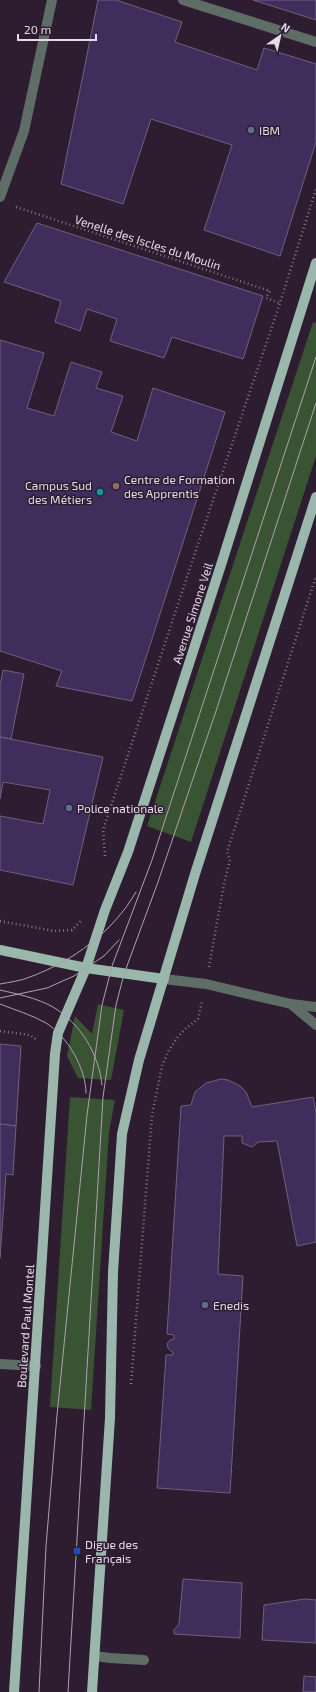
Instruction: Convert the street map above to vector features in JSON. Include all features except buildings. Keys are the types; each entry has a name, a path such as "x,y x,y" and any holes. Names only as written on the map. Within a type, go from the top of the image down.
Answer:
{"main road":[{"name":"Avenue Simone Veil","path":"86,968 144,803 224,558 316,263"},
{"path":"92,1692 110,1418 113,1272 122,1134 139,1060 195,874 316,497"},
{"path":"0,950 86,968 164,979"},
{"name":"Boulevard Paul Montel","path":"14,1692 55,1054 58,1033 86,968"}],"street":[{"path":"0,197 24,131 52,0"},
{"path":"183,0 316,42"},
{"path":"164,979 206,984 291,1004 316,1007"},
{"path":"291,1004 316,1025"},
{"path":"0,1364 36,1366"},
{"path":"95,1656 144,1660"}],"path":[{"path":"105,860 103,830 280,303 316,189"},
{"name":"Venelle des Iscles du Moulin","path":"15,207 270,291 266,298 280,303"},
{"path":"131,1387 152,1115 162,1066 176,1039 185,1029 198,1019 230,860 227,852 316,576"},
{"path":"0,921 54,931 72,930 86,917"},
{"path":"0,1031 30,1035 36,1038 39,1043"}],"green space":[{"path":"313,322 316,323 316,456 191,842 147,826"},
{"path":"98,1004 124,1010 111,1080 78,1078 67,1056 75,1016 92,1034"},
{"path":"70,1097 115,1100 109,1132 91,1410 50,1407"}],"tram line":[{"path":"39,1692 46,1546 57,1415 87,1115 102,1005 112,966 152,860 316,357"},
{"path":"68,1692 103,1097 116,1005 124,974 158,882 216,711 316,403"},
{"path":"0,984 30,977 61,963 76,954 90,944 116,920 136,892"},
{"path":"0,998 47,988 74,976 104,956 119,940"},
{"path":"0,990 47,1004 63,1014 72,1022 80,1031 92,1051 97,1062 102,1085"},
{"path":"0,1004 41,1020 61,1036 68,1044 79,1063 83,1073 86,1093"}],"place":[{"name":"IBM","path":"251,130"},
{"name":"Centre de Formation des Apprentis","path":"116,486"},
{"name":"Campus Sud des Métiers","path":"100,492"},
{"name":"Police nationale","path":"69,808"},
{"name":"Enedis","path":"205,1305"},
{"name":"Digue des Français","path":"77,1551"}]}
